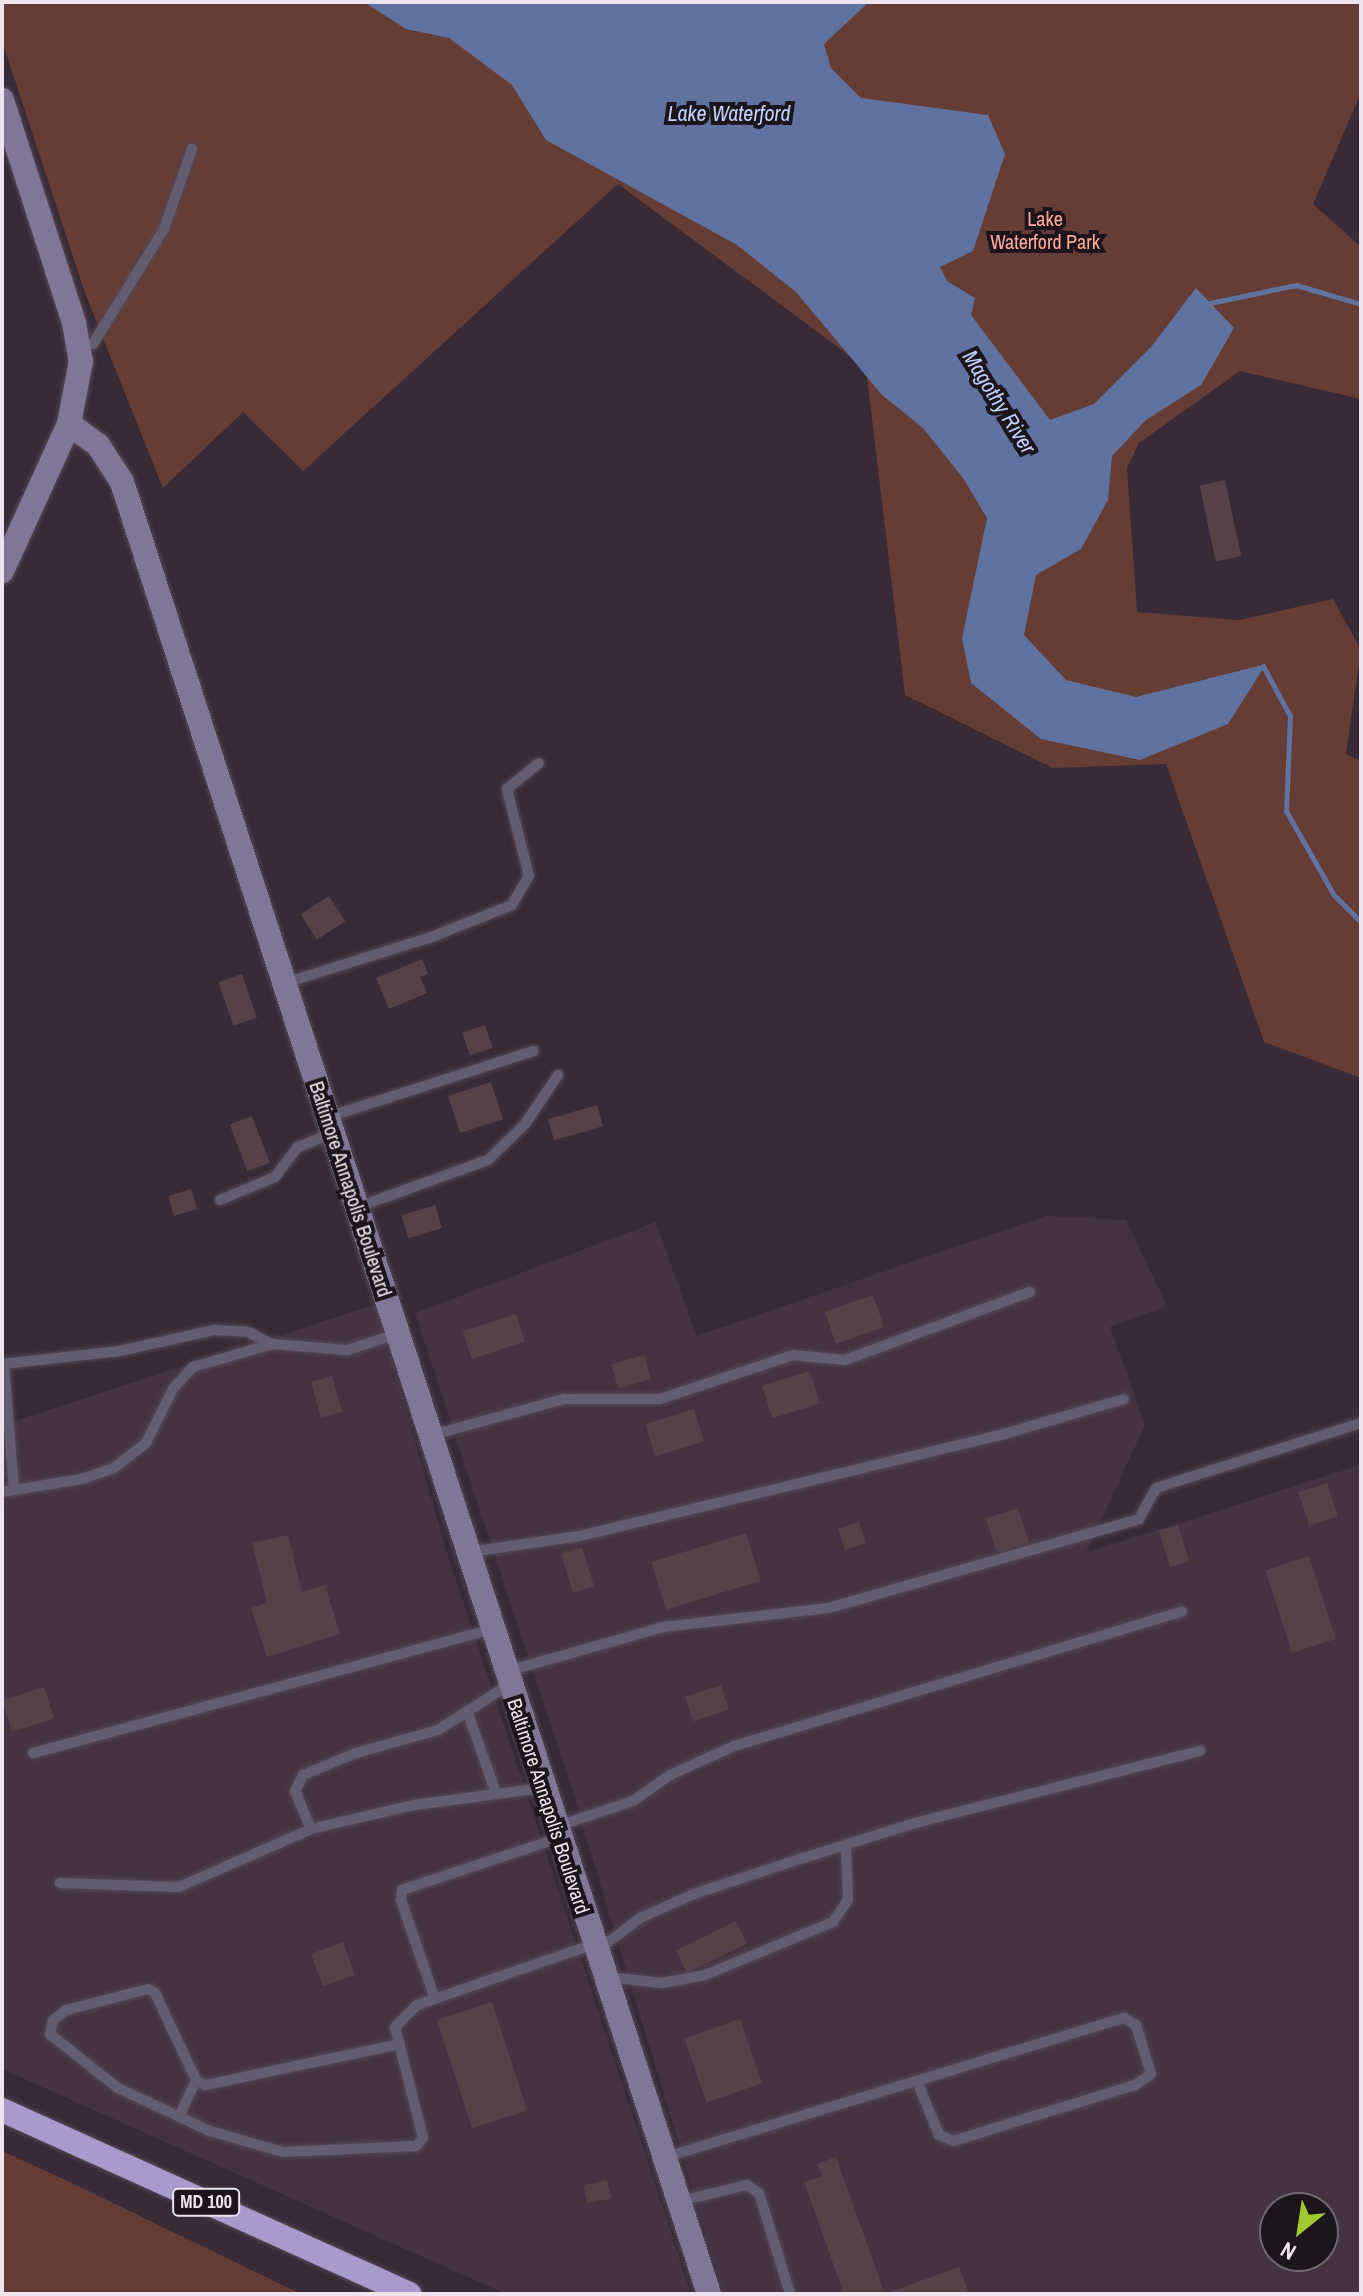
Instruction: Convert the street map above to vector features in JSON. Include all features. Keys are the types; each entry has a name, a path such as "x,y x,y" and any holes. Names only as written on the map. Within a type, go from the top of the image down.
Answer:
{"highway":[{"name":"MD 100","path":"2,2110 409,2294"}],"street":[{"path":"2,100 79,345 79,382 69,424 2,571"},
{"name":"Baltimore Annapolis Boulevard","path":"69,424 98,445 122,482 709,2294"}],"lane":[{"path":"79,345 93,344 164,229 192,149"},
{"path":"285,983 429,938 512,905 529,876 507,789 539,763"},
{"path":"220,1200 275,1177 298,1147 330,1125 534,1051"},
{"path":"357,1208 488,1160 525,1124 558,1075"},
{"path":"430,1436 564,1399 660,1399 793,1355 845,1360 1030,1292"},
{"path":"14,1490 3,1364 120,1351 214,1330 248,1332 272,1344"},
{"path":"2,1492 114,1468 146,1443 173,1389 193,1367 272,1344 348,1350 397,1334"},
{"path":"468,1553 595,1533 997,1436 1124,1399"},
{"path":"311,1829 295,1791 303,1775 356,1753 438,1730 508,1678 664,1627 829,1608 1139,1519 1156,1488 1361,1423"},
{"path":"435,1999 401,1900 402,1890 633,1801 670,1775 734,1746 1182,1612"},
{"path":"33,1753 492,1629"},
{"path":"467,1711 496,1793"},
{"path":"400,2044 205,2085 196,2080 155,1993 148,1989 66,2010 53,2020 50,2034 118,2088 179,2117 283,2152 416,2146 423,2138 400,2044 395,2027 417,2005 595,1948 640,1918 694,1894 846,1845 1200,1751"},
{"path":"60,1883 179,1887 311,1829 414,1805 543,1788"},
{"path":"604,1977 662,1983 705,1975 833,1922 848,1900 846,1845"},
{"path":"664,2158 917,2081 1124,2018 1136,2025 1151,2074 1135,2085 953,2141 939,2135 917,2081"},
{"path":"179,2117 196,2080"},
{"path":"678,2201 747,2185 759,2193 790,2294"}],"shaded area":[{"path":"1046,1216 1126,1220 1167,1306 1110,1327 1145,1425 1086,1553 1361,1465 1361,2294 724,2294 570,1783 415,1313 656,1222 696,1336"},
{"path":"376,1304 444,1543 691,2294 506,2294 2,2069 2,1425"}],"green space":[{"name":"Lake Waterford Park","path":"2,2 1361,2 1361,93 1313,204 1361,247 1361,399 1240,371 1139,443 1127,468 1137,612 1239,620 1333,599 1361,650 1346,754 1361,761 1361,1078 1264,1042 1166,764 1053,768 905,695 866,368 618,184 303,471 243,412 163,488 85,293 2,41"},
{"path":"2,2151 72,2183 301,2294 2,2294"}],"water":[{"name":"Lake Waterford","path":"364,2 869,2 824,44 831,68 861,98 988,115 1005,154 973,251 940,267 947,281 975,298 971,315 1050,420 1094,404 1151,347 1196,288 1234,328 1201,385 1146,420 1112,456 1108,500 1081,549 1036,575 1024,635 1066,680 1136,697 1266,664 1228,724 1140,760 1041,739 971,683 962,638 987,518 963,478 923,428 882,395 796,292 737,245 546,140 512,85 449,38 406,29"}],"building":[{"path":"1225,480 1241,556 1216,562 1200,485"},
{"path":"329,896 345,921 317,940 300,915"},
{"path":"422,959 428,974 420,977 427,993 389,1009 376,978"},
{"path":"242,974 257,1017 233,1026 218,982"},
{"path":"485,1025 493,1048 470,1056 462,1033"},
{"path":"491,1082 503,1119 460,1133 448,1096"},
{"path":"597,1105 603,1126 554,1140 548,1119"},
{"path":"252,1116 270,1163 248,1171 230,1125"},
{"path":"191,1189 197,1209 174,1216 168,1196"},
{"path":"435,1205 442,1228 409,1238 402,1215"},
{"path":"873,1295 884,1327 836,1344 825,1312"},
{"path":"516,1314 525,1342 472,1359 463,1331"},
{"path":"644,1355 651,1379 618,1388 611,1364"},
{"path":"810,1371 820,1404 772,1418 762,1386"},
{"path":"332,1376 342,1412 321,1418 311,1382"},
{"path":"694,1409 704,1442 655,1456 645,1424"},
{"path":"1327,1483 1338,1516 1309,1526 1298,1492"},
{"path":"1018,1508 1029,1542 997,1553 986,1519"},
{"path":"859,1522 866,1543 845,1550 838,1529"},
{"path":"1178,1525 1189,1561 1170,1567 1159,1531"},
{"path":"746,1533 761,1581 666,1610 651,1562"},
{"path":"288,1535 302,1592 325,1585 340,1634 267,1657 251,1608 267,1603 252,1543"},
{"path":"582,1547 594,1586 573,1593 561,1553"},
{"path":"1309,1556 1336,1639 1292,1653 1265,1570"},
{"path":"721,1685 729,1710 693,1721 685,1697"},
{"path":"44,1687 54,1718 12,1732 2,1701"},
{"path":"736,1921 747,1943 687,1973 676,1950"},
{"path":"343,1942 355,1975 323,1987 311,1954"},
{"path":"492,2002 527,2110 472,2128 437,2020"},
{"path":"740,2019 762,2083 706,2103 684,2038"},
{"path":"836,2157 885,2294 844,2294 804,2182 822,2176 817,2164"},
{"path":"607,2180 611,2199 587,2204 584,2185"},
{"path":"959,2267 969,2294 890,2294 890,2292"}],"waterway":[{"path":"1210,303 1296,285 1361,304"},
{"name":"Magothy River","path":"1263,666 1290,716 1286,811 1334,895 1361,922"}]}
